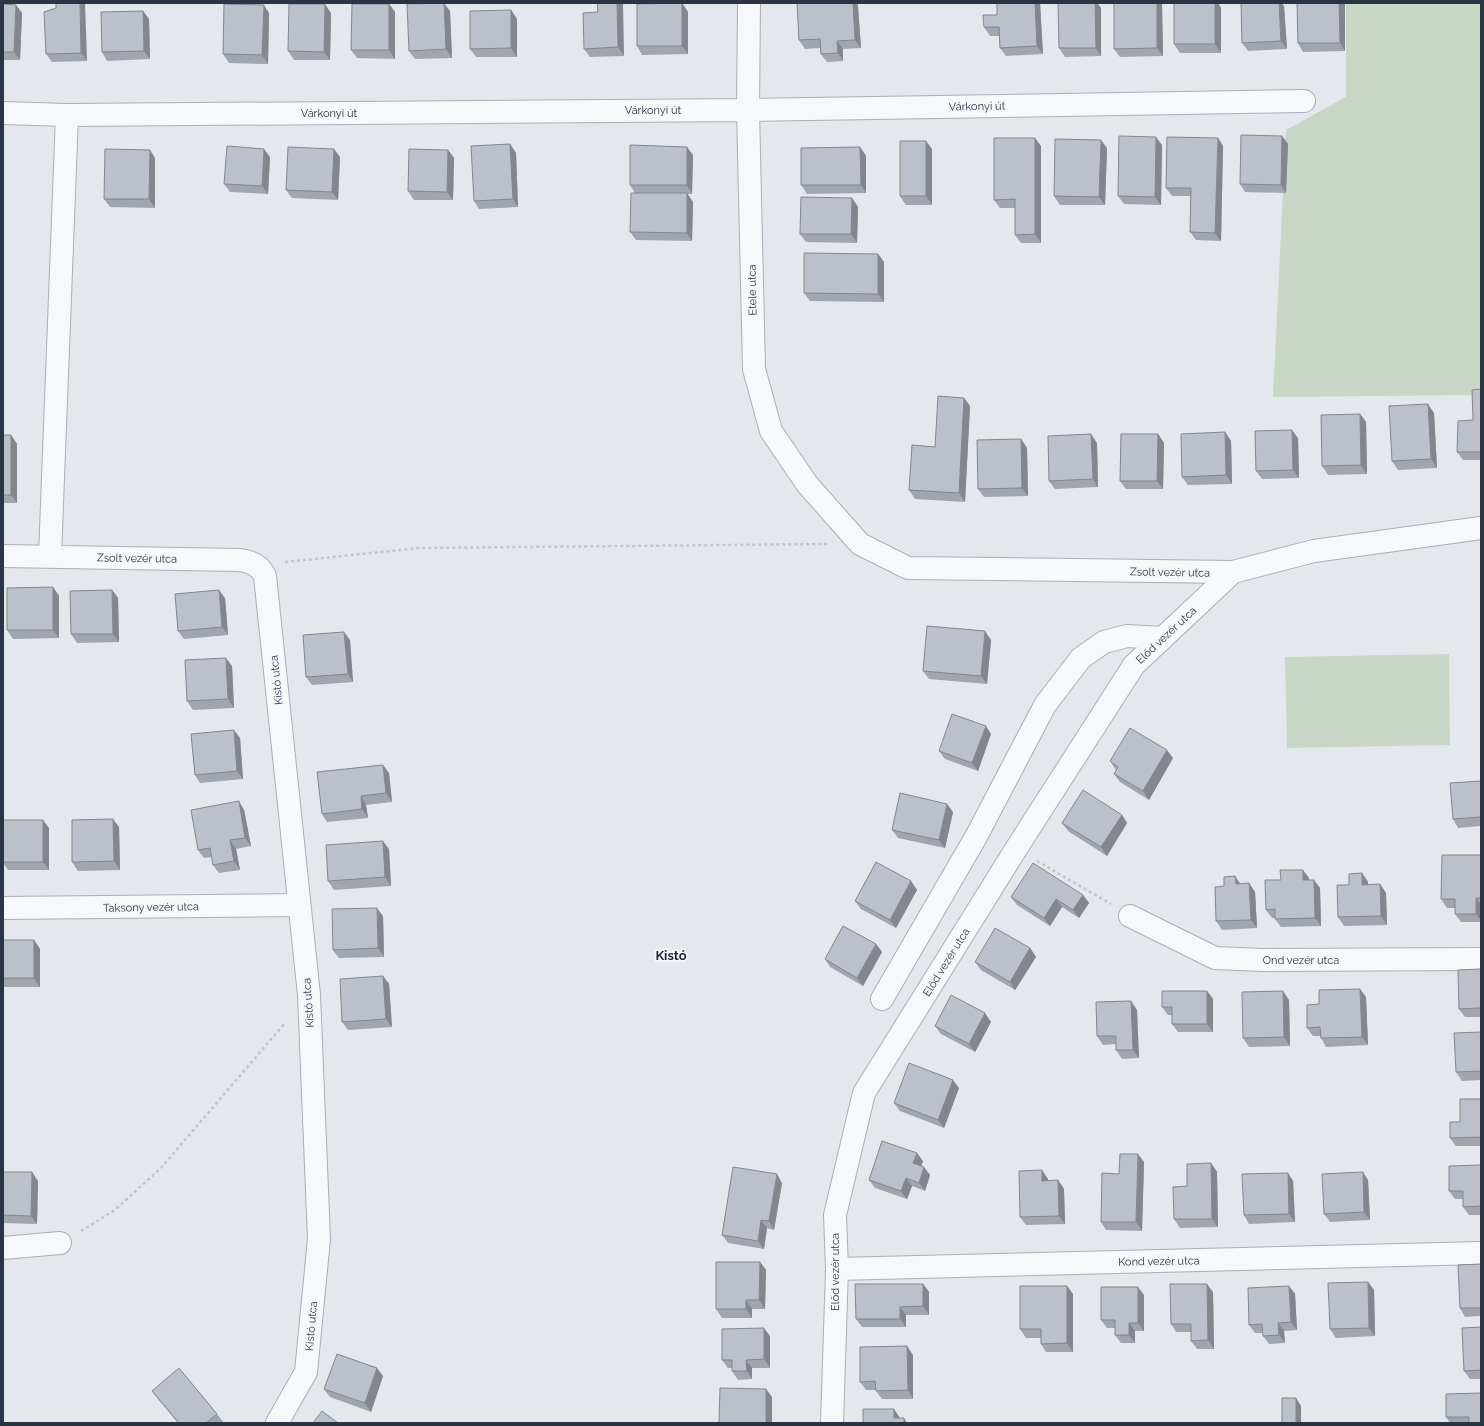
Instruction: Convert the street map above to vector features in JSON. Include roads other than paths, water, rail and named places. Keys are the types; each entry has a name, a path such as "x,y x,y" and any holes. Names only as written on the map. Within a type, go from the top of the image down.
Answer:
{"street":[{"name":"Etele utca","path":"749,3 748,110 754,369 771,431 808,484 860,544"},
{"name":"Várkonyi út","path":"3,113 67,114 748,110 1304,100"},
{"path":"50,556 67,114"},
{"name":"Zsolt vezér utca","path":"860,544 908,568 1233,572 1314,551 1481,528"},
{"name":"Zsolt vezér utca","path":"3,556 239,560 255,564 263,571 272,569"},
{"name":"Kistó utca","path":"272,569 299,905 309,996 319,1239 306,1372 277,1423"},
{"name":"Előd vezér utca","path":"832,1423 836,1269 835,1215 864,1093 1016,849 1134,665 1233,572"},
{"path":"882,999 976,835 1045,705 1081,658 1104,642 1127,636 1163,638"},
{"name":"Taksony vezér utca","path":"3,908 299,905"},
{"name":"Ond vezér utca","path":"1130,916 1215,958 1263,960 1481,959"},
{"path":"3,1248 60,1243"},
{"name":"Kond vezér utca","path":"836,1269 1481,1253"}],"district":[{"name":"Kistó","path":"671,955"}]}
